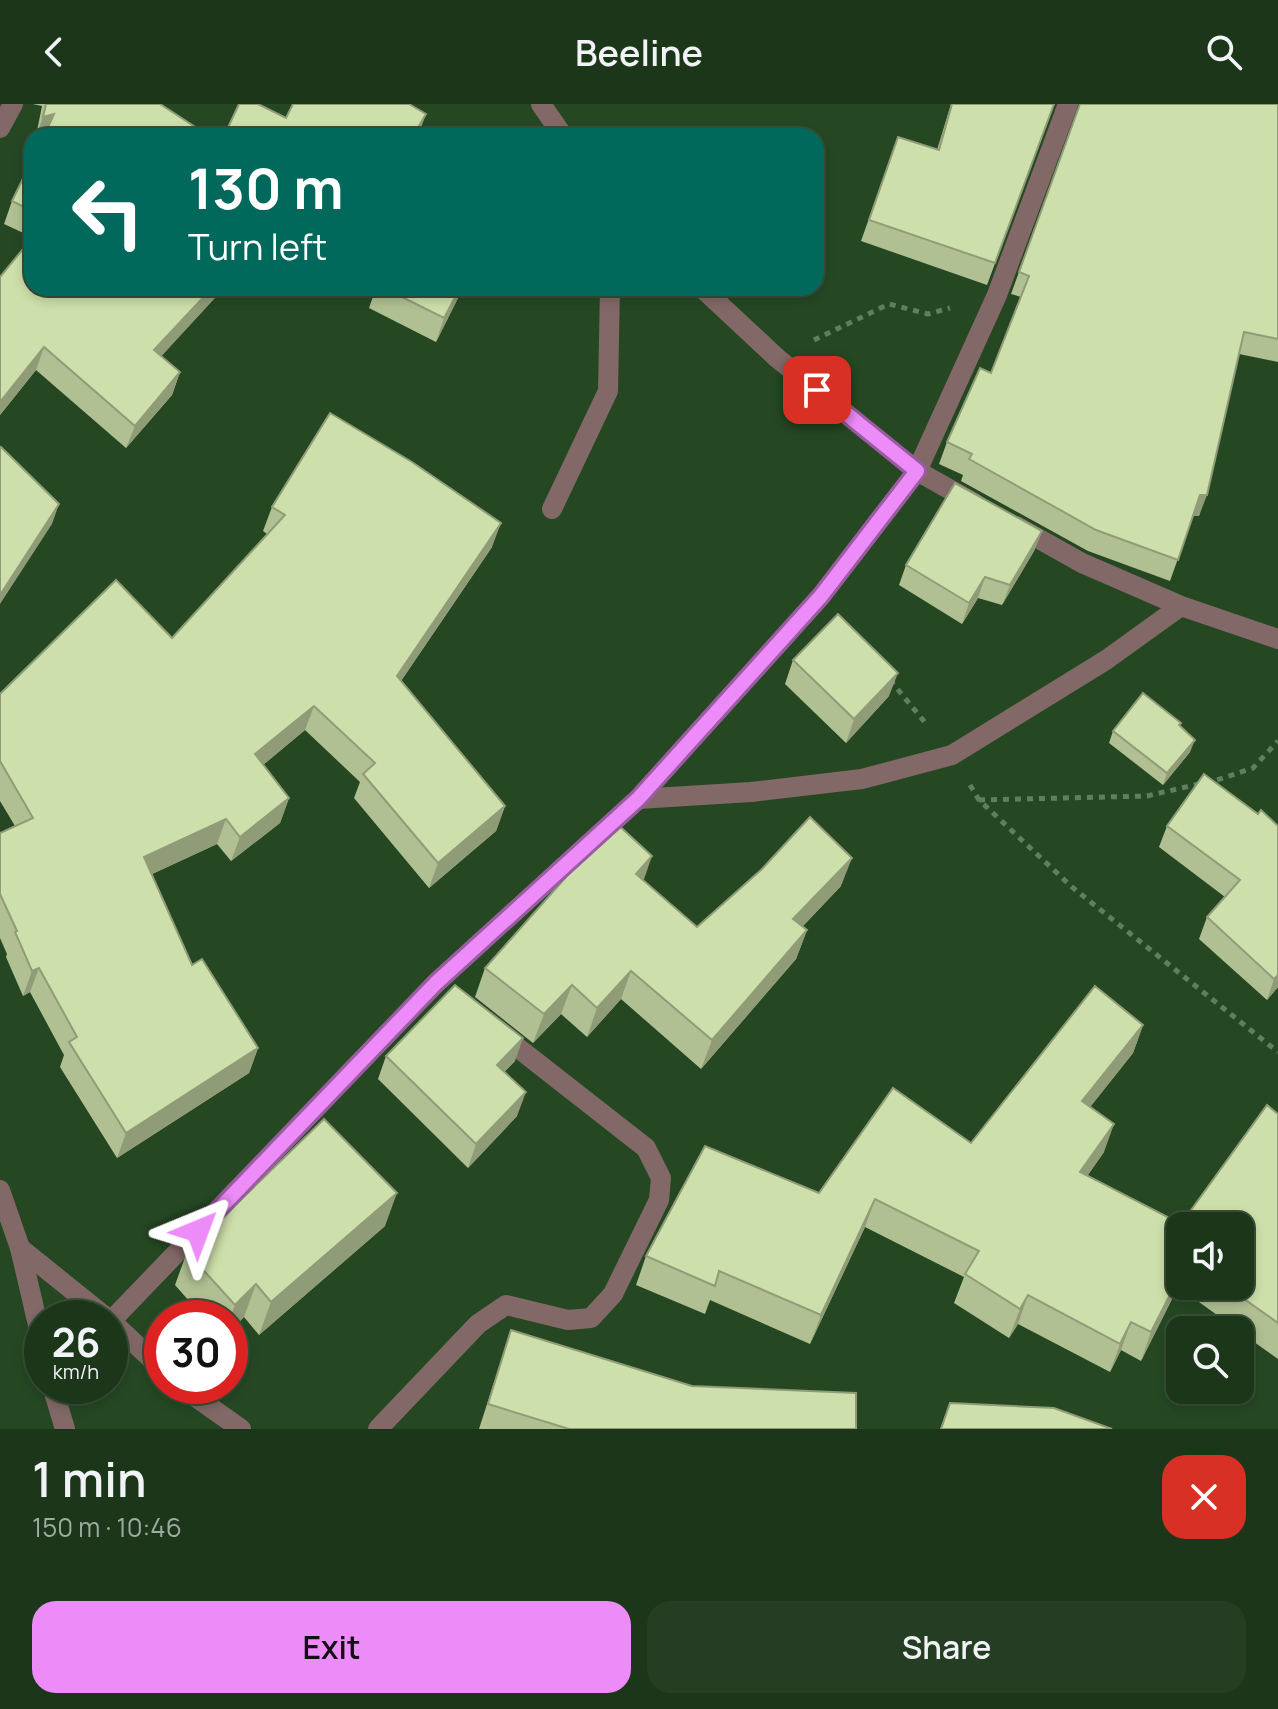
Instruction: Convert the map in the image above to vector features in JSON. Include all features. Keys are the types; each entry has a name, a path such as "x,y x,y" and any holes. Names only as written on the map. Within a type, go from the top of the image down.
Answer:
{"street":[{"path":"0,128 13,104"},
{"path":"541,104 558,128"},
{"path":"128,1301 638,799 821,596 917,471 997,295 1068,104"},
{"path":"552,509 608,391 610,296"},
{"path":"711,296 777,358 917,471 1082,563 1181,606 1278,639"},
{"path":"638,799 751,792 862,779 952,755 1106,660 1181,606"},
{"path":"378,1429 478,1324 506,1305 568,1320 591,1318 613,1294 659,1200 661,1178 646,1148 486,1023"},
{"path":"0,1190 20,1248 32,1300"},
{"path":"20,1248 84,1300"},
{"path":"128,1338 144,1352"},
{"path":"58,1404 65,1429"},
{"path":"206,1404 241,1429"}],"path":[{"path":"777,358 889,304 928,314 997,295"},
{"path":"881,669 952,755 979,800 1072,887 1278,1052"},
{"path":"979,800 1147,796 1253,768 1278,741"}],"building":[{"path":"46,104 160,104 197,128 48,128 54,114 43,117"},
{"path":"239,104 258,104 286,118 293,104 409,104 426,114 418,128 228,128"},
{"path":"952,104 1054,104 995,263 869,220 898,137 939,150"},
{"path":"1080,104 1278,104 1278,339 1244,332 1207,495 1200,495 1178,560 1096,530 969,459 972,454 947,442 980,368 991,373 1029,276 1019,272"},
{"path":"24,176 24,207 12,201"},
{"path":"24,248 24,296 205,296 154,350 180,372 135,426 44,347 0,402 0,277"},
{"path":"400,296 456,296 444,318"},
{"path":"330,413 412,462 501,523 397,676 505,806 438,863 363,774 375,763 314,706 255,754 289,798 240,837 226,819 144,857 192,965 202,959 258,1048 126,1133 69,1042 77,1037 39,968 32,971 0,894 0,833 33,818 0,761 0,694 116,580 172,638 285,515 272,507"},
{"path":"0,448 59,504 0,595"},
{"path":"955,483 1042,531 1010,585 985,577 969,603 906,565"},
{"path":"838,614 898,673 854,719 793,660"},
{"path":"1143,693 1181,723 1179,725 1195,740 1167,773 1113,731"},
{"path":"1204,774 1258,814 1261,810 1278,826 1278,975 1274,979 1207,917 1240,880 1167,826"},
{"path":"810,817 852,858 793,919 807,930 712,1040 631,971 597,1008 572,985 544,1014 485,968 615,822 652,856 636,874 697,927 762,869"},
{"path":"455,985 523,1038 497,1065 526,1092 476,1144 386,1056"},
{"path":"1095,986 1143,1025 1082,1101 1114,1124 1080,1172 1166,1216 1167,1300 1151,1332 1131,1322 1120,1344 1028,1295 1020,1309 965,1274 979,1251 875,1199 821,1315 719,1271 715,1286 646,1256 705,1146 819,1193 893,1088 971,1143"},
{"path":"1267,1105 1278,1114 1278,1323 1246,1300 1254,1300 1254,1212 1190,1212"},
{"path":"324,1119 397,1193 271,1302 256,1284 240,1300 230,1300 187,1252"},
{"path":"511,1330 692,1386 856,1393 856,1429 569,1429 488,1404"},
{"path":"950,1403 1054,1408 1112,1429 941,1429"}],"route":[{"path":"198,1231 436,983 638,799 821,596 917,471 817,390"}]}
